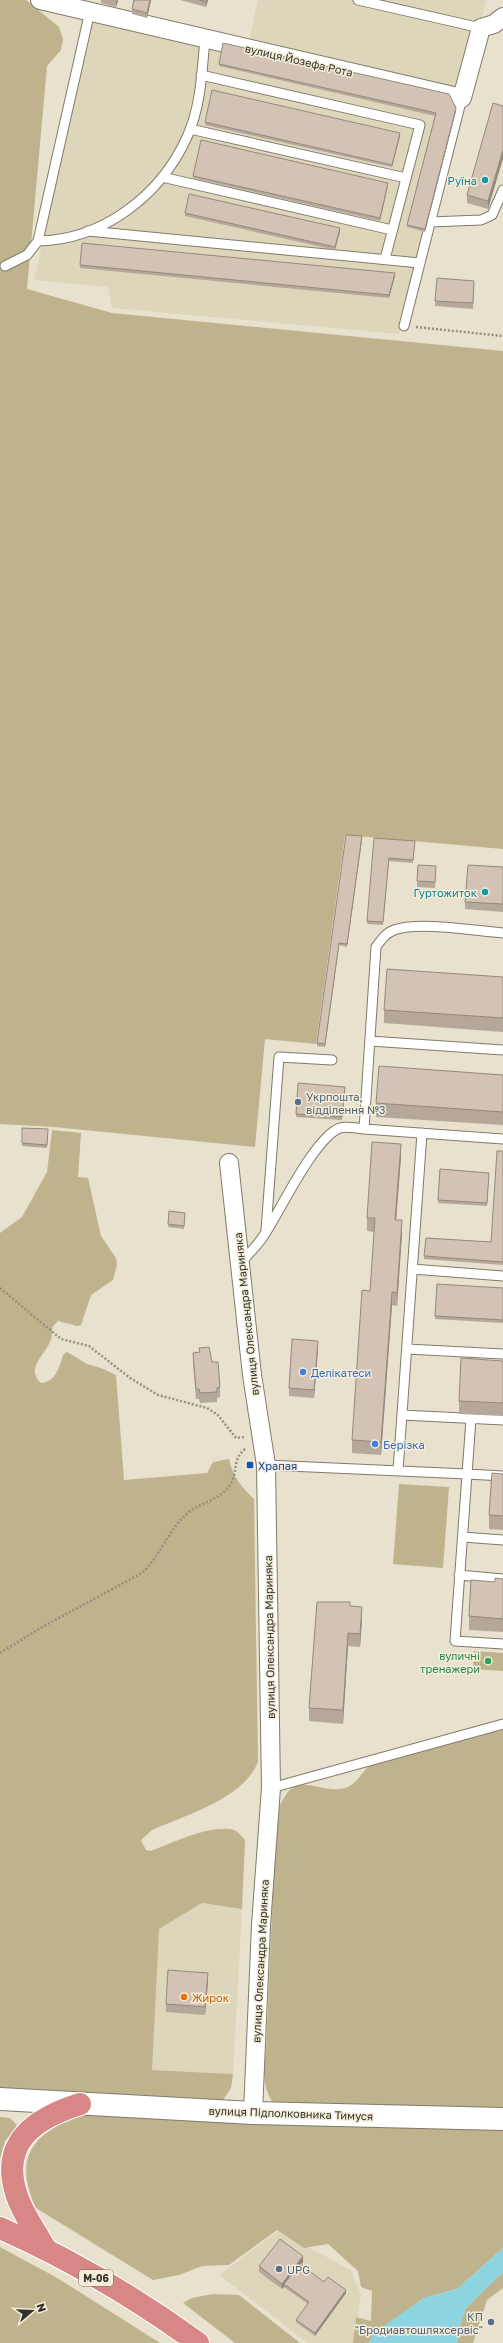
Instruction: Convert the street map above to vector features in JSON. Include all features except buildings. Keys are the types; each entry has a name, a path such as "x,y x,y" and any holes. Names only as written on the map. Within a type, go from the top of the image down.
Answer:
{"highway":[{"path":"45,2248 16,2194 12,2172 15,2153 22,2137 34,2124 55,2112 80,2104"},
{"name":"М-06","path":"0,2228 45,2248 127,2296 198,2343"}],"main road":[{"name":"вулиця Підполковника Тимуся","path":"0,2099 253,2113 503,2118"}],"street":[{"name":"вулиця Йозефа Рота","path":"40,0 462,98"},
{"path":"462,98 481,28 494,24 503,17"},
{"name":"вулиця Олександра Мариняка","path":"229,1163 241,1262 252,1375 266,1465 271,1788 262,1925 253,2113"}],"lane":[{"path":"358,0 481,28"},
{"path":"5,266 28,256 38,241 90,11"},
{"path":"38,241 74,236 104,225 130,209 154,188 173,164 190,129 197,106 206,38"},
{"path":"201,75 420,125 385,259"},
{"path":"404,326 462,98"},
{"path":"190,129 406,178"},
{"path":"162,177 392,230"},
{"path":"430,222 481,220 492,215 503,190"},
{"path":"88,231 420,262"},
{"path":"364,1129 376,947 388,934 398,929 416,927 503,933"},
{"path":"370,1041 503,1050"},
{"path":"266,1233 279,1057 332,1060"},
{"path":"241,1262 266,1233 290,1189 311,1157 327,1139 340,1128 503,1138"},
{"path":"398,1470 422,1133"},
{"path":"412,1269 503,1276"},
{"path":"407,1349 503,1354"},
{"path":"402,1415 503,1420"},
{"path":"471,1418 455,1641 503,1644"},
{"path":"266,1465 503,1476"},
{"path":"463,1537 503,1540"},
{"path":"459,1576 503,1579"},
{"path":"271,1788 503,1724"}],"path":[{"path":"404,326 503,336"},
{"path":"0,1288 61,1338 89,1346 130,1378 158,1395 207,1408 218,1415 236,1438 261,1437"},
{"path":"0,1654 44,1626 142,1573 154,1562 179,1523 189,1512 217,1497 230,1486 237,1457 261,1437"}],"shaded area":[{"path":"0,0 26,0 59,27 63,39 61,50 47,66 27,289 112,313 503,351 503,849 345,835 316,1044 265,1039 255,1147 54,1127 0,1124"},
{"path":"258,0 486,0 462,91 249,40"},
{"path":"93,16 449,97 425,232 399,334 112,308 108,287 34,280"},
{"path":"52,1130 81,1133 78,1177 88,1178 101,1236 116,1258 117,1265 113,1280 91,1295 81,1325 77,1326 58,1321 53,1326 51,1340 37,1362 35,1368 37,1378 41,1383 50,1380 56,1373 63,1355 67,1352 87,1364 101,1368 116,1375 124,1480 207,1473 213,1462 229,1459 232,1470 238,1481 254,1499 258,1762 251,1775 227,1796 197,1812 152,1830 141,1840 146,1850 151,1851 210,1830 230,1829 237,1832 245,1840 242,1909 202,1903 159,1929 152,2070 233,2074 231,2088 223,2100 0,2091 0,1233 22,1217 47,1172"},
{"path":"399,1484 449,1487 443,1568 393,1564"},
{"name":"вуличні тренажери","path":"474,1651 503,1653 503,1671 473,1669"},
{"path":"503,1729 503,2109 273,2103 267,2091 264,2067 266,2053 276,1817 283,1800 290,1790 298,1785 337,1789 348,1787 354,1783 370,1765"},
{"path":"202,1903 242,1909 233,2074 82,2066 159,1929"},
{"path":"79,2115 503,2128 503,2248 457,2289 424,2298 373,2335 369,2343 353,2343 356,2317 371,2321 372,2291 361,2287 358,2271 328,2244 304,2248 277,2230 229,2265 202,2266 179,2275 153,2280 36,2208 29,2190 26,2175 27,2162 31,2150 49,2131"},
{"path":"0,2117 10,2118 17,2125 16,2129 5,2141 0,2159"},
{"path":"278,2231 351,2270 361,2295 354,2343 308,2343 219,2275"},
{"path":"0,2247 59,2279 160,2343 0,2343"},
{"path":"503,2272 503,2288 487,2300 473,2343 457,2343 459,2328 466,2308"},
{"path":"213,2294 239,2295 300,2343 235,2343 183,2303 192,2298"}],"water":[{"path":"503,2248 503,2272 466,2308 459,2328 457,2343 369,2343 373,2335 382,2327 424,2298 457,2289"}],"place":[{"name":"Руїна","path":"485,180"},
{"name":"Гуртожиток","path":"485,892"},
{"name":"Укрпошта, відділення №3","path":"298,1102"},
{"name":"Делікатеси","path":"303,1372"},
{"name":"Берізка","path":"375,1444"},
{"name":"Храпая","path":"250,1465"},
{"name":"вуличні тренажери","path":"488,1661"},
{"name":"Жирок","path":"184,1997"},
{"name":"UPG","path":"279,2269"},
{"name":"КП \"Бродиавтошляхсервіс\"","path":"491,2322"}]}
